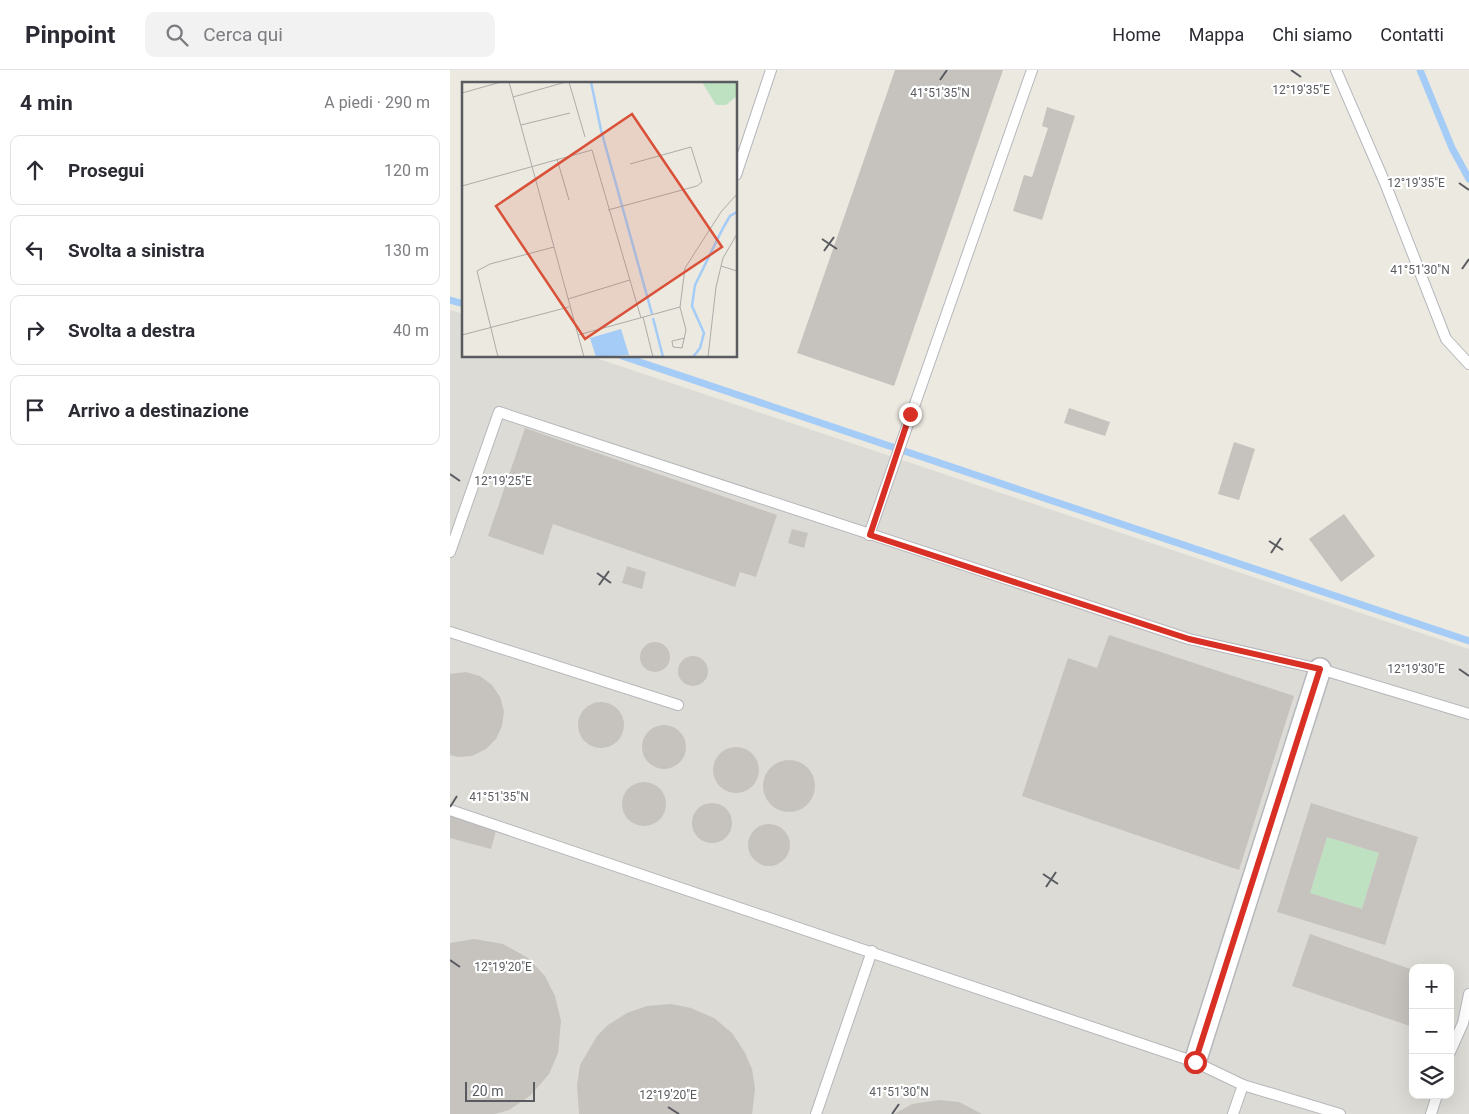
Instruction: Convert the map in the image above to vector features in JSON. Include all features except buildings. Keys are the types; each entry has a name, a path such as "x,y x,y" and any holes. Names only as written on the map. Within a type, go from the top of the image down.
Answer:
{"street":[{"path":"1195,1062 1320,669"}],"lane":[{"path":"738,169 771,70"},
{"path":"870,535 910,414 1032,70"},
{"path":"1336,70 1384,183 1446,339 1469,364"},
{"path":"450,552 499,412 1189,639 1320,669 1469,714"},
{"path":"450,632 678,706"},
{"path":"450,810 872,951 1195,1062 1243,1085 1340,1114"},
{"path":"816,1114 872,951"},
{"path":"1454,1043 1463,1023 1469,994"},
{"path":"1233,1114 1243,1085"},
{"path":"1431,1114 1436,1099"}],"shaded area":[{"path":"450,310 462,313 462,358 596,358 1469,649 1469,1114 450,1114"}],"green space":[{"path":"1327,837 1379,853 1362,909 1310,893"}],"waterway":[{"path":"1420,70 1452,148 1469,179"},
{"path":"450,300 462,303"},
{"path":"628,358 1469,641"}],"route":[{"path":"910,414 870,535 1189,639 1320,669 1195,1062"}]}
